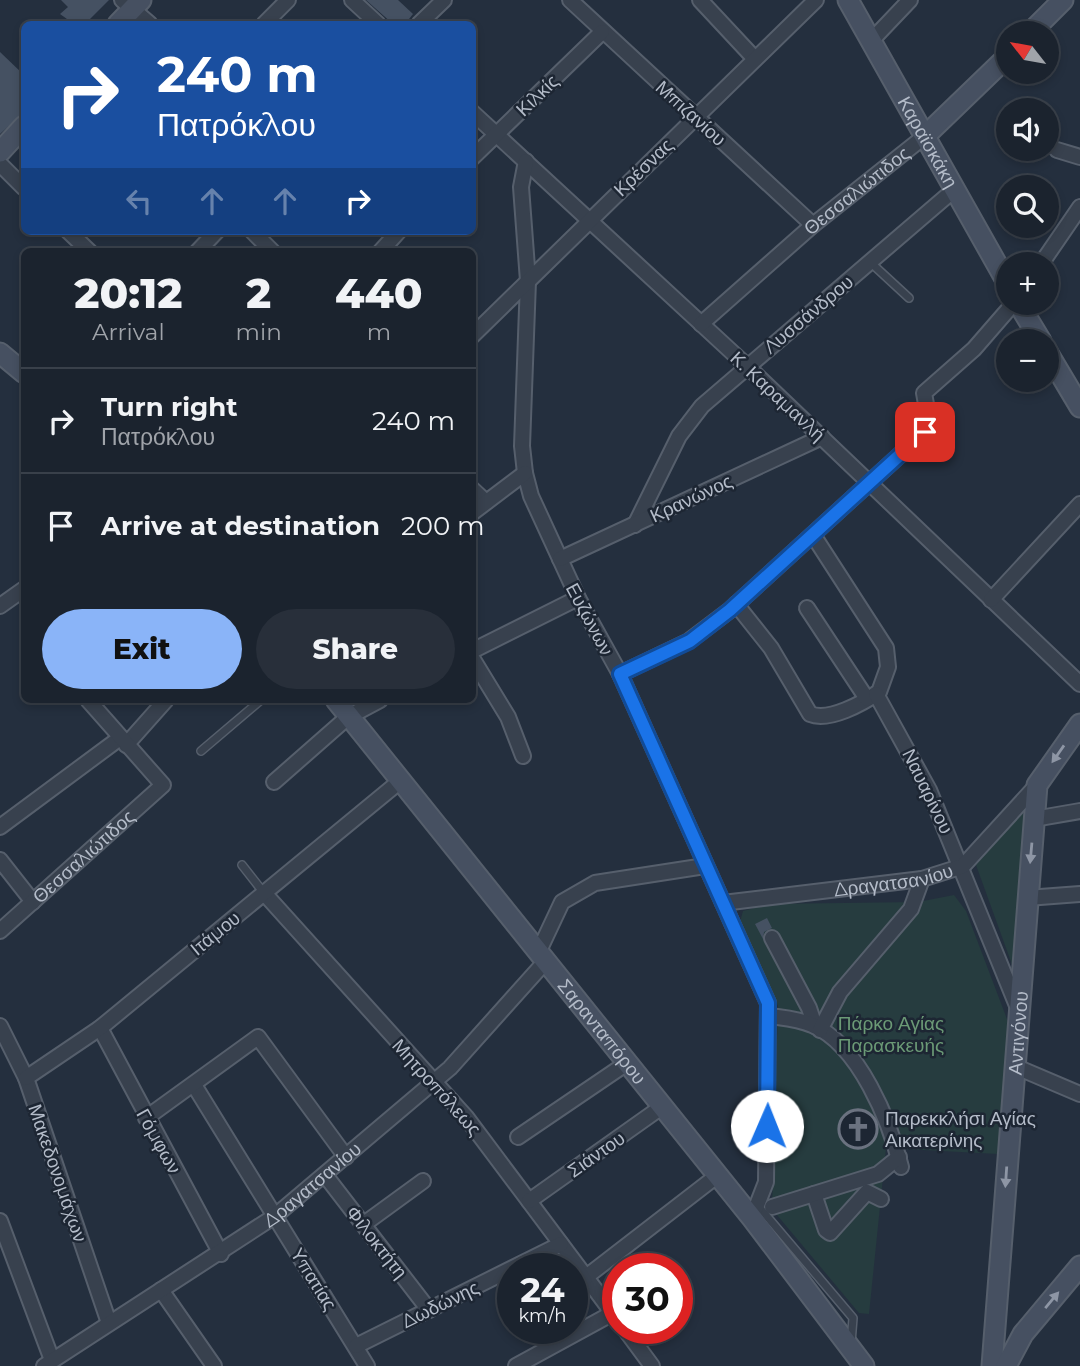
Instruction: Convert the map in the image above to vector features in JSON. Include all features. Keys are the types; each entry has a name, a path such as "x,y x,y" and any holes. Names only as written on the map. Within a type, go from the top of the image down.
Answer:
{"main road":[{"name":"Καραϊσκάκη","path":"848,0 996,263"},
{"path":"1042,21 1063,0"},
{"path":"120,21 132,3"},
{"name":"Θεσσαλιώτιδος","path":"925,136 996,68"},
{"path":"0,152 21,129"},
{"path":"0,353 21,370"},
{"path":"1059,372 1080,407"},
{"name":"Σαρανταπόρου","path":"338,703 399,782 718,1175 761,1211 864,1366"},
{"name":"Δραγατσανίου","path":"1037,785 1080,724"},
{"name":"Αντιγόνου","path":"992,1366 1037,785"},
{"path":"1006,1366 1023,1334 1080,1266"}],"street":[{"path":"267,21 288,0"},
{"path":"352,0 375,21"},
{"path":"422,21 444,0"},
{"name":"Μπιζανίου","path":"569,0 813,225"},
{"path":"701,0 755,59"},
{"name":"Κρέσνας","path":"476,332 816,0"},
{"path":"871,41 910,0"},
{"path":"132,3 147,21"},
{"name":"Κιλκίς","path":"476,154 602,32"},
{"name":"Κ. Καραμανλή","path":"476,116 747,366 1080,684"},
{"name":"Θεσσαλιώτιδος","path":"701,324 813,225 925,136"},
{"path":"1059,151 1080,157"},
{"name":"Ευζώνων","path":"526,161 521,187 528,281 522,446 525,473 531,496 578,598 620,674 705,866 760,981 770,1016 766,1182 761,1211"},
{"path":"0,164 21,185"},
{"name":"Λυσσάνδρου","path":"635,525 685,426 714,394 955,189"},
{"path":"1050,252 1078,215"},
{"path":"72,235 86,248"},
{"path":"201,248 213,235"},
{"path":"256,235 269,248"},
{"path":"384,248 395,235"},
{"path":"620,674 690,641 736,604 925,432 929,421 923,398 928,388 974,349 1005,315"},
{"name":"Κρανώνος","path":"560,559 822,438"},
{"path":"476,510 525,473"},
{"path":"476,493 486,502"},
{"path":"991,600 1080,504"},
{"path":"736,604 771,649 810,714 832,714 872,696 886,678 889,663 886,648 813,535"},
{"path":"1,601 21,591"},
{"path":"476,649 578,598"},
{"name":"Ναυαρίνου","path":"807,608 915,759 962,866 1018,1009"},
{"path":"476,664 509,717 523,756"},
{"path":"91,703 123,741"},
{"path":"0,827 123,741 163,703"},
{"path":"274,782 348,717 374,703"},
{"name":"Θεσσαλιώτιδος","path":"0,931 161,790 163,781 123,741"},
{"name":"Ιτάμου","path":"26,1077 100,1028 399,782"},
{"name":"Δραγατσανίου","path":"723,903 922,879 962,866 1037,785"},
{"path":"1034,819 1080,811"},
{"path":"0,860 33,902"},
{"name":"Δραγατσανίου","path":"48,1363 221,1254 275,1216 433,1083 471,1046 542,957 562,902 595,883 705,866"},
{"path":"817,1028 840,992 911,909 922,879"},
{"name":"Μητροπόλεως","path":"264,893 481,1136 568,1253"},
{"path":"1027,898 1080,894"},
{"path":"761,1211 878,1174 900,1162 883,1114 863,1072 817,1028 772,938"},
{"path":"770,1016 817,1028"},
{"name":"Μακεδονομάχων","path":"0,1026 26,1077 109,1323"},
{"name":"Γόμφων","path":"100,1028 221,1254"},
{"path":"146,1118 194,1086 255,1037 261,1038 345,1157"},
{"path":"518,1137 627,1063"},
{"path":"1014,1066 1080,1094"},
{"name":"Υπατίας","path":"194,1086 367,1366"},
{"name":"Σιάντου","path":"529,1201 663,1106"},
{"name":"Φιλοκτήτη","path":"325,1175 429,1310"},
{"path":"588,1275 718,1175"},
{"path":"364,1224 423,1181"},
{"path":"814,1194 826,1230 830,1233 867,1192 881,1199"},
{"path":"0,1221 48,1363"},
{"name":"Δωδώνης","path":"356,1346 561,1244"},
{"name":"Μητροπόλεως","path":"588,1280 602,1299"},
{"path":"161,1290 214,1366"},
{"path":"516,1366 602,1323"},
{"path":"636,1344 652,1366"}],"lane":[{"path":"870,261 909,298"},
{"path":"201,751 257,703"},
{"name":"Μητροπόλεως","path":"242,865 264,893"}],"green space":[{"path":"1017,814 1026,814 1014,970 976,865"},
{"name":"Πάρκο Αγίας Παρασκευής","path":"954,895 966,911 1010,1027 998,1154 886,1148 869,1314 859,1313 772,1209 778,1006 740,922 743,911 769,904 918,902"}],"building":[{"path":"61,0 109,0 88,21 70,21 60,14 68,7"},
{"path":"366,0 398,0 413,14 407,21 390,21"},
{"path":"0,52 21,72 21,115 0,134"},
{"path":"767,918 772,928 764,932 763,939 755,924"}],"place":[{"name":"Παρεκκλήσι Αγίας Αικατερίνης","path":"858,1129"}],"route":[{"path":"767,1126 770,1016 768,1003 620,674 690,641 730,610 925,432"}]}
